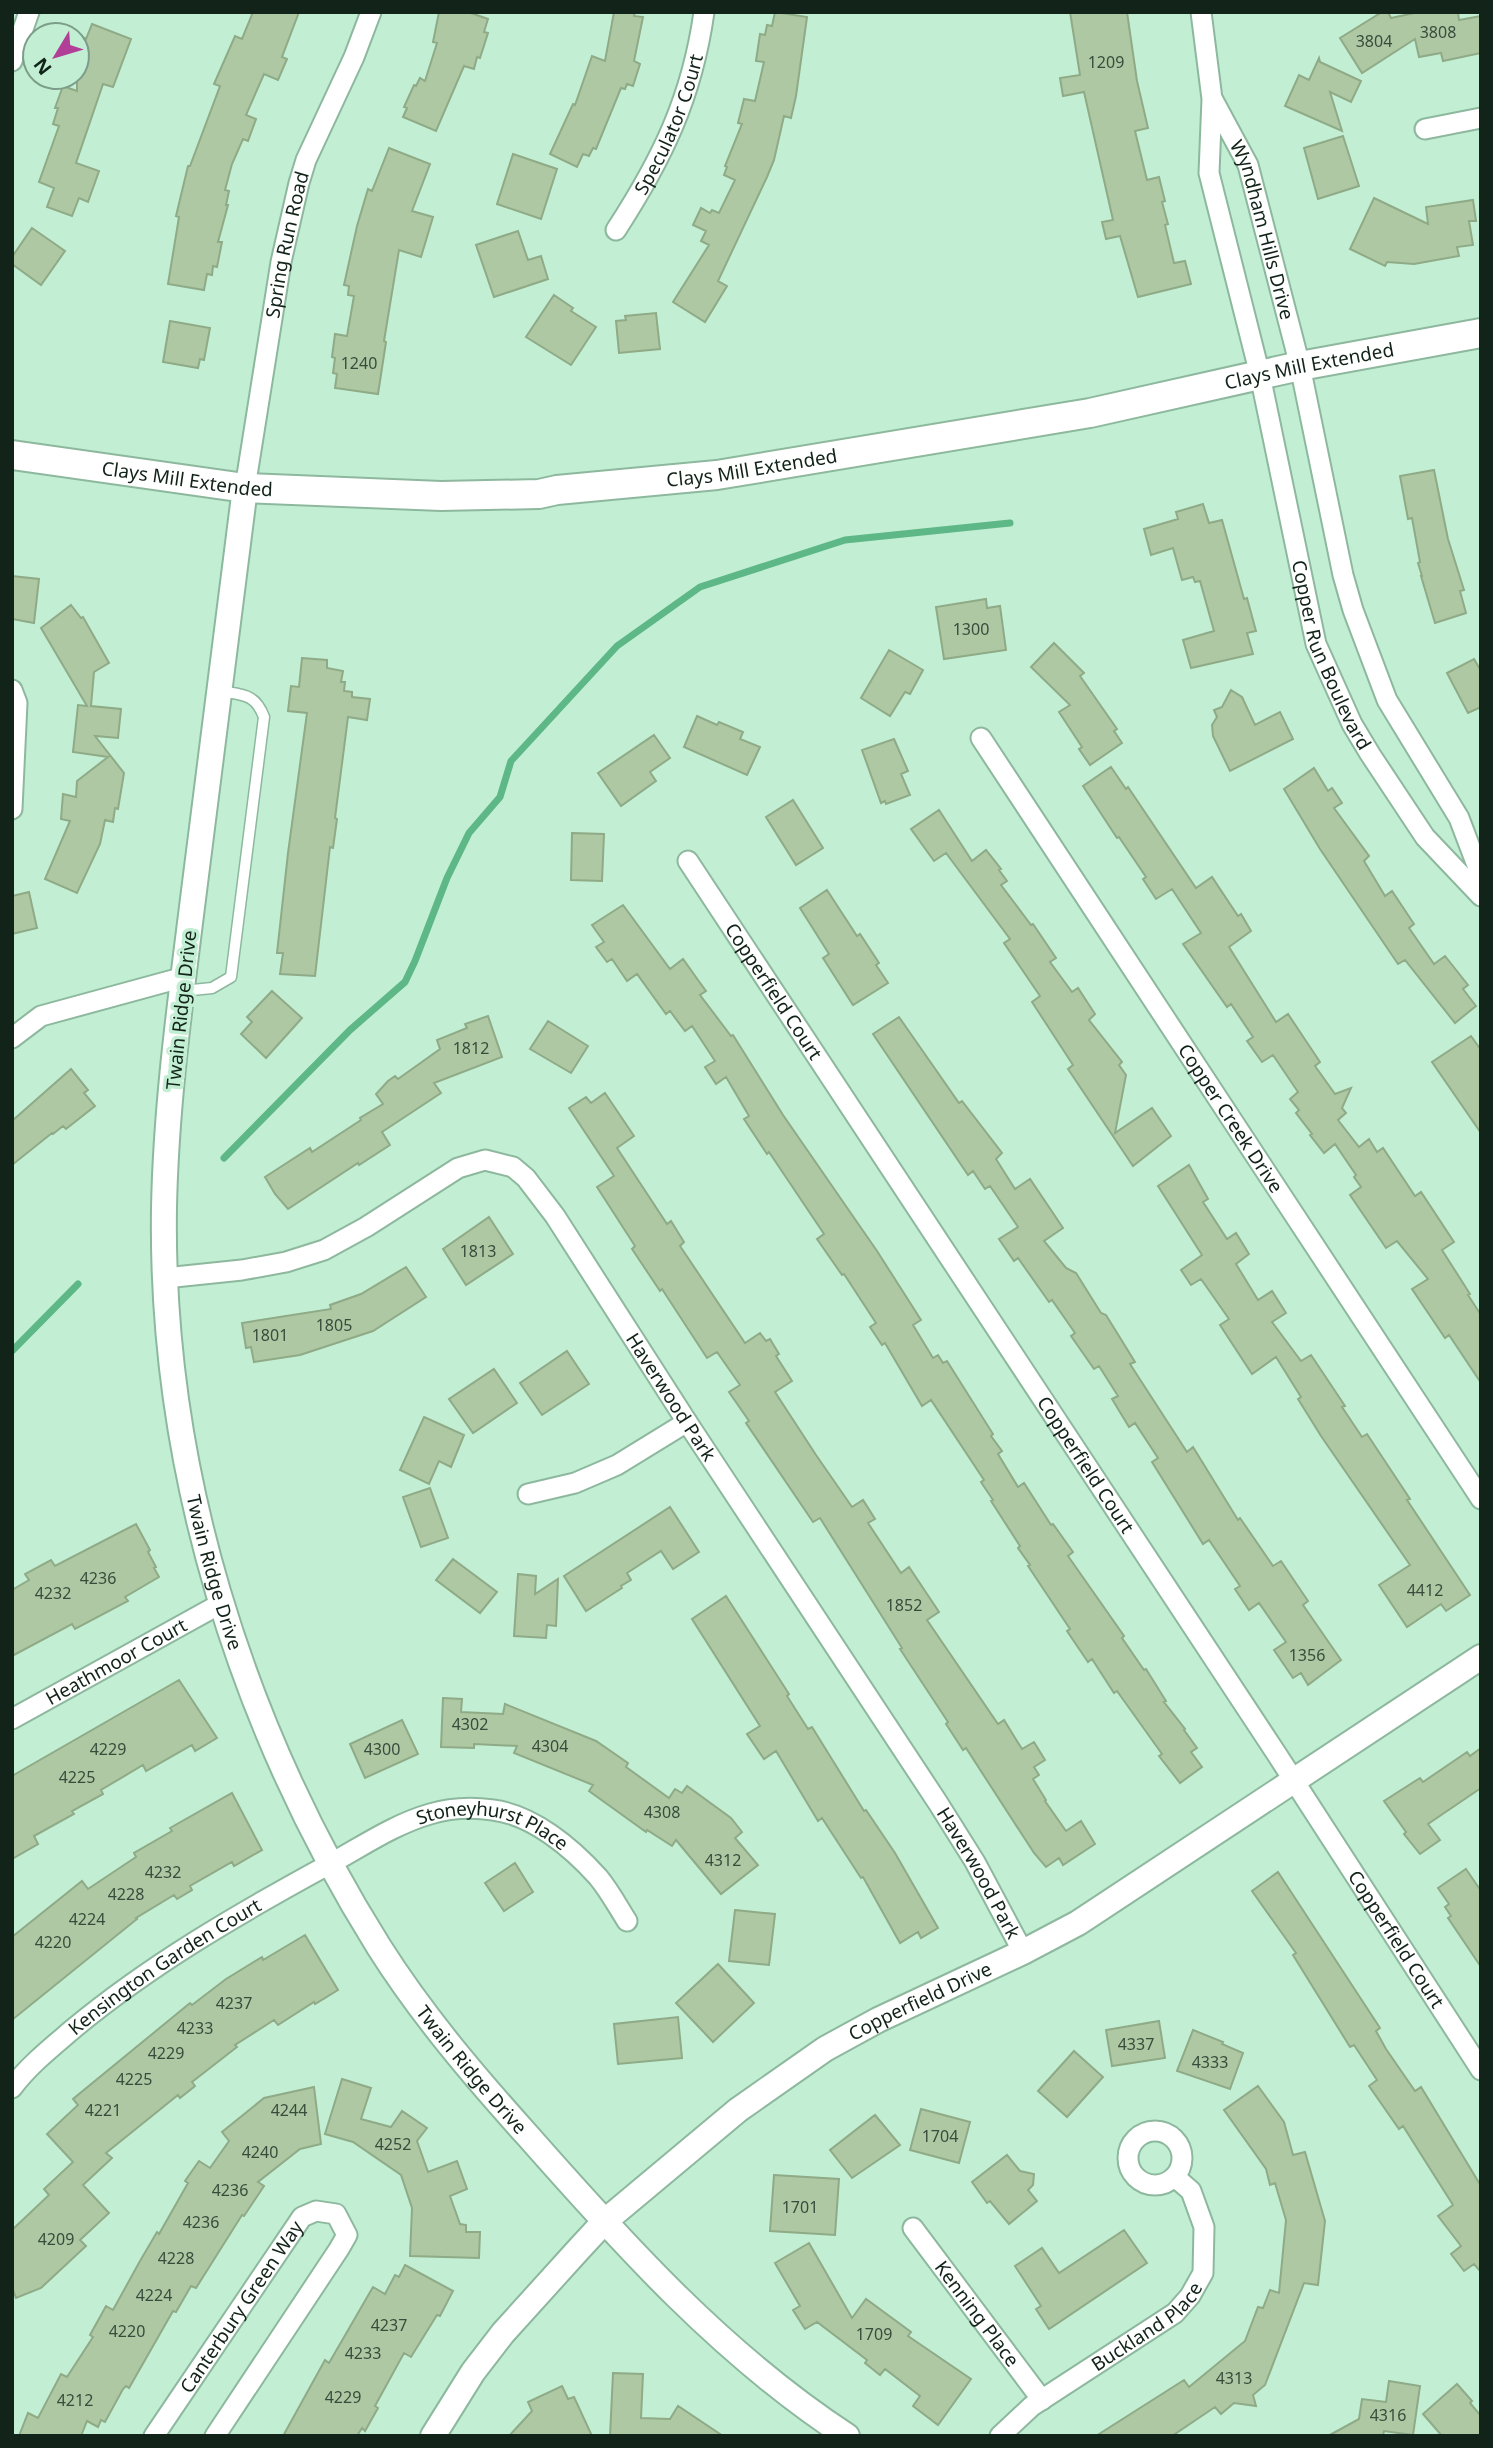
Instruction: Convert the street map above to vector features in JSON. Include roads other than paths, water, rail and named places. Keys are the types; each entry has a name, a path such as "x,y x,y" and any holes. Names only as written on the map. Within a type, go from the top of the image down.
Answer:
{"main road":[{"name":"Clays Mill Extended","path":"12,454 245,488 441,496 539,494 717,475 1090,413 1300,366 1481,333"}],"street":[{"path":"12,61 29,12"},
{"name":"Spring Run Road","path":"245,488 281,262 299,183 306,160 354,57 371,12"},
{"name":"Speculator Court","path":"616,230 648,178 685,100 704,12"},
{"name":"Wyndham Hills Drive","path":"1201,12 1212,99 1209,173 1260,375"},
{"name":"Wyndham Hills Drive","path":"1212,99 1248,165 1300,366"},
{"path":"1425,129 1481,118"},
{"name":"Copper Run Boulevard","path":"1300,366 1343,575 1361,632 1387,700 1459,818 1481,876"},
{"name":"Copper Run Boulevard","path":"1260,375 1316,644 1352,724 1370,754 1425,837 1481,896"},
{"name":"Twain Ridge Drive","path":"245,488 183,984 166,1155 165,1278 182,1433 220,1604 271,1742 296,1799 379,1948 413,1997 493,2097 604,2222 734,2349 847,2436"},
{"path":"12,691 18,703 12,809"},
{"name":"Copper Creek Drive","path":"981,738 1481,1499"},
{"name":"Copperfield Court","path":"688,861 1293,1779 1481,2070"},
{"path":"12,1038 41,1016 183,984"},
{"name":"Haverwood Park","path":"165,1278 242,1270 286,1262 324,1250 366,1227 458,1168 485,1160 513,1167 526,1178 555,1216 938,1803 975,1862 1023,1952"},
{"path":"528,1494 575,1483 617,1465 687,1422"},
{"name":"Heathmoor Court","path":"12,1719 220,1604"},
{"name":"Copperfield Drive","path":"433,2436 473,2372 503,2333 604,2222 738,2110 825,2049 1078,1923 1481,1657"},
{"name":"Stoneyhurst Place","path":"330,1864 401,1825 430,1814 462,1808 496,1810 533,1824 575,1854 599,1878 627,1921"},
{"name":"Kensington Garden Court","path":"12,2088 56,2043 103,2004 230,1919 330,1864"},
{"name":"Buckland Place","path":"1000,2436 1032,2406 1175,2313 1190,2296 1203,2273 1204,2227 1191,2191 1175,2177"},
{"name":"Canterbury Green Way","path":"154,2436 302,2217 316,2211 336,2214 347,2235 215,2436"},
{"name":"Kenning Place","path":"914,2228 1042,2400"}],"lane":[{"path":"183,984 212,988 231,977 264,717 260,706 249,696 220,691"}],"waterway":[{"path":"224,1158 350,1030 405,982 447,878 469,833 500,797 511,761 617,646 700,587 845,540 1010,523"},
{"path":"12,1351 78,1284"}]}
